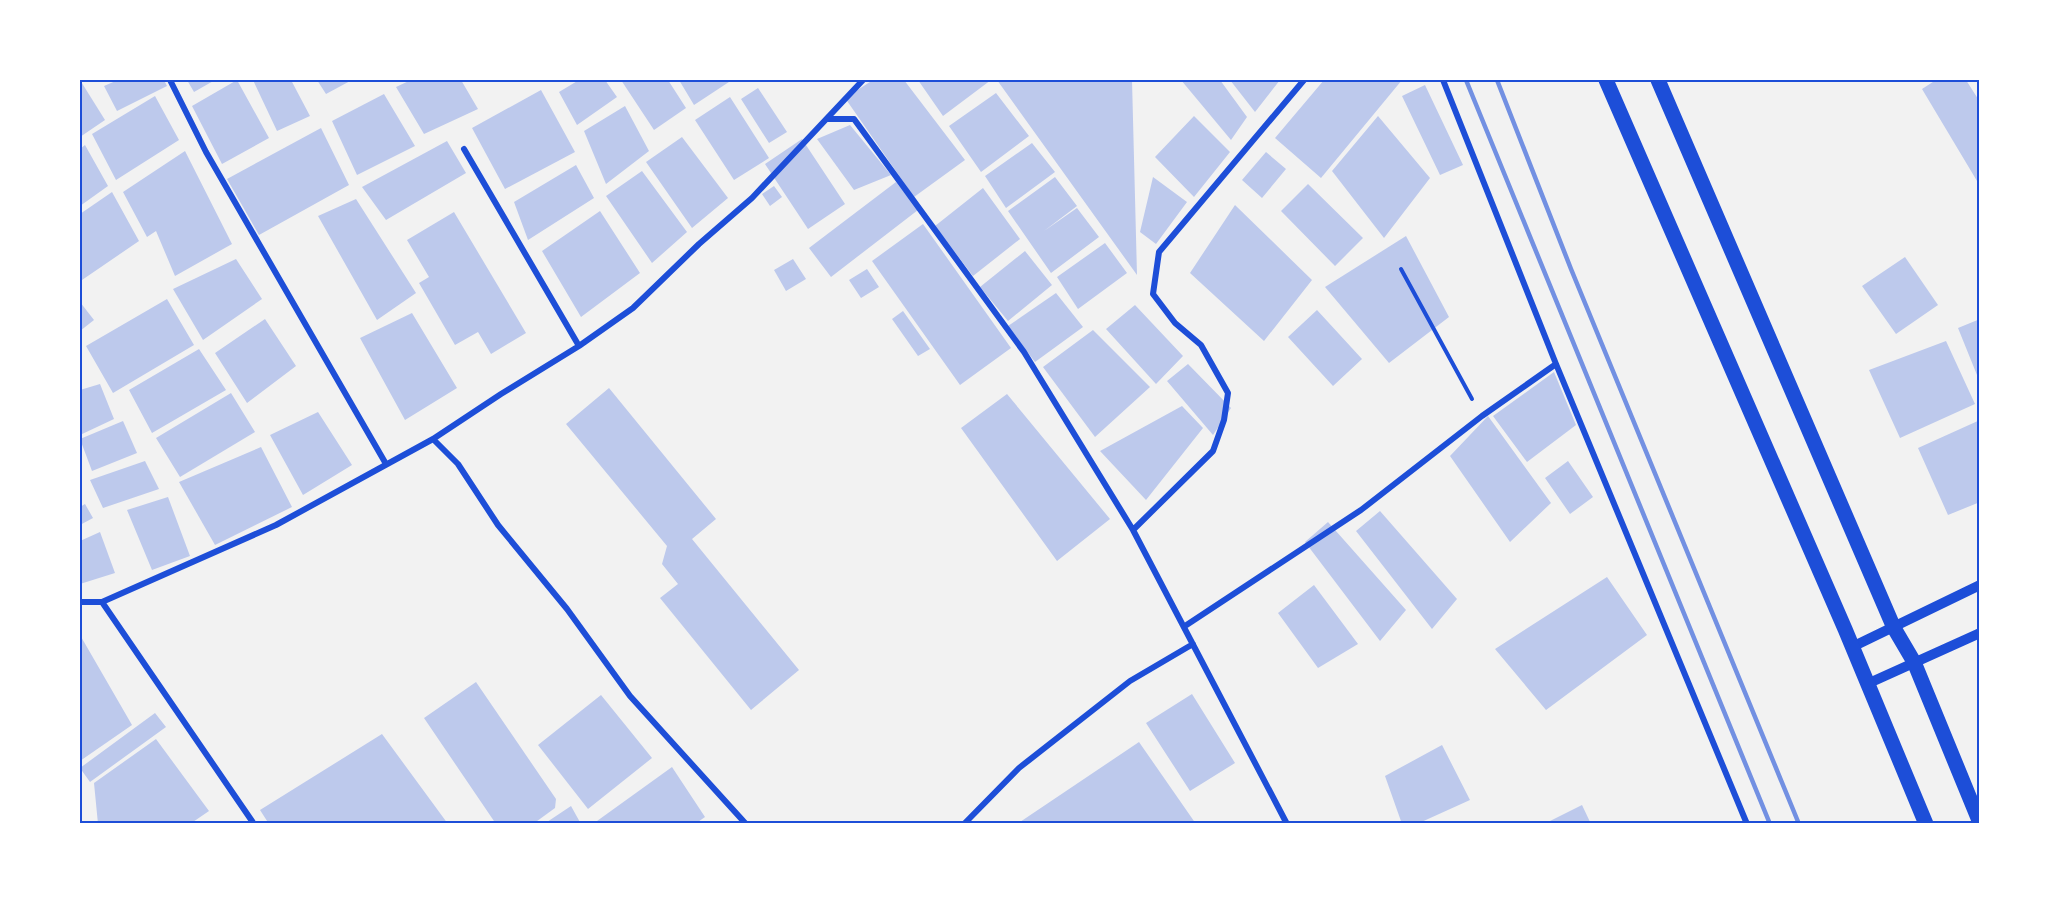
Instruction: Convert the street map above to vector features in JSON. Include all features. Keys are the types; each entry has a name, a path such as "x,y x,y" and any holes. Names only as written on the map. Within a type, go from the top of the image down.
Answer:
{"main road":[{"path":"1606,80 1926,824"},
{"path":"1658,80 1894,628 1914,662 1980,823"}],"street":[{"path":"170,80 206,152 386,464"},
{"path":"80,602 102,602 276,525 433,439 579,346 633,308 699,244 752,198 863,80"},
{"path":"1133,530 1213,451 1224,420 1228,393 1201,345 1175,323 1153,294 1159,252 1304,80"},
{"path":"1443,80 1556,364 1747,824"},
{"path":"826,119 854,119 1023,352 1133,530 1287,824"},
{"path":"464,149 579,346"},
{"path":"1185,626 1361,510 1482,416 1556,364"},
{"path":"433,439 458,464 498,525 567,609 630,696 746,824"},
{"path":"1851,647 1980,585"},
{"path":"102,602 254,824"},
{"path":"1867,684 1980,633"},
{"path":"964,824 1019,768 1130,681 1193,644"}],"path":[{"path":"1401,269 1482,416"}],"building":[{"path":"80,80 105,120 80,137"},
{"path":"118,80 164,80 167,86 117,111 104,86"},
{"path":"187,80 215,80 194,92"},
{"path":"237,80 269,138 222,164 192,106"},
{"path":"253,80 291,80 310,116 277,131"},
{"path":"317,80 352,80 326,94"},
{"path":"411,80 461,80 478,109 424,134 396,87"},
{"path":"579,80 605,80 617,97 577,125 559,92"},
{"path":"621,80 668,80 686,108 654,130"},
{"path":"679,80 732,80 694,105"},
{"path":"873,80 904,80 965,160 914,197 845,98"},
{"path":"918,80 991,80 943,116"},
{"path":"997,80 1132,80 1137,275"},
{"path":"1181,80 1220,80 1247,117 1231,140"},
{"path":"1230,80 1280,80 1255,112"},
{"path":"1324,80 1402,80 1321,178 1275,138"},
{"path":"1936,80 1966,80 1980,102 1980,186 1922,89"},
{"path":"1425,85 1463,165 1440,175 1402,96"},
{"path":"758,88 787,132 769,143 741,99"},
{"path":"541,90 575,152 505,189 472,128"},
{"path":"996,93 1029,136 981,172 949,126"},
{"path":"384,94 415,146 357,175 332,121"},
{"path":"155,96 179,140 116,180 92,134"},
{"path":"730,97 769,158 734,180 695,120"},
{"path":"625,106 649,151 606,184 584,131"},
{"path":"1194,116 1230,152 1194,197 1155,157"},
{"path":"1378,116 1430,178 1384,238 1332,171"},
{"path":"850,125 891,175 854,190 817,139"},
{"path":"321,128 349,185 259,235 227,179"},
{"path":"682,137 728,198 692,228 646,162"},
{"path":"802,139 845,204 808,229 765,164"},
{"path":"447,141 466,173 386,220 362,187"},
{"path":"1032,143 1055,172 1006,208 985,176"},
{"path":"85,145 108,186 80,206 80,149"},
{"path":"185,151 232,244 175,276 156,231 147,237 123,192"},
{"path":"1266,152 1286,169 1262,198 1242,180"},
{"path":"576,165 594,198 528,240 514,202"},
{"path":"642,171 687,232 652,263 606,196"},
{"path":"1055,177 1077,206 1044,231 1077,208 1099,237 1051,273 1008,211"},
{"path":"1153,177 1187,202 1156,244 1140,232"},
{"path":"896,182 918,210 831,277 809,248"},
{"path":"1308,184 1363,238 1335,266 1281,211"},
{"path":"774,186 782,197 770,206 762,194"},
{"path":"983,188 1020,239 973,276 935,226"},
{"path":"112,192 139,241 82,280 80,277 80,214"},
{"path":"356,199 416,293 377,320 318,216"},
{"path":"1235,205 1312,280 1264,341 1190,273"},
{"path":"600,211 640,273 581,317 542,251"},
{"path":"454,212 526,333 491,354 478,332 455,345 419,283 429,277 407,240"},
{"path":"923,224 1011,348 960,385 872,261"},
{"path":"1406,236 1449,317 1389,363 1325,287"},
{"path":"1105,243 1127,273 1078,309 1057,277"},
{"path":"1025,251 1052,285 1008,321 980,287"},
{"path":"1905,257 1938,305 1896,334 1862,286"},
{"path":"236,259 262,299 203,340 173,289"},
{"path":"793,259 806,279 786,291 774,270"},
{"path":"867,269 879,287 861,298 849,280"},
{"path":"1056,293 1083,327 1035,362 1008,326"},
{"path":"167,299 194,345 113,393 86,346"},
{"path":"80,302 94,320 80,331"},
{"path":"1135,305 1183,356 1156,384 1106,329"},
{"path":"1317,310 1362,359 1333,386 1288,337"},
{"path":"903,311 930,349 918,356 892,319"},
{"path":"412,313 457,388 405,420 360,338"},
{"path":"265,319 296,366 247,403 215,353"},
{"path":"1980,319 1980,380 1979,380 1958,328"},
{"path":"1093,330 1150,387 1095,437 1043,367"},
{"path":"1946,341 1975,404 1900,438 1869,370"},
{"path":"199,349 226,390 152,433 129,390"},
{"path":"1188,364 1231,408 1213,435 1167,381"},
{"path":"1554,372 1576,425 1527,462 1493,416"},
{"path":"100,384 114,419 80,435 80,390"},
{"path":"609,388 716,519 692,539 799,670 751,710 660,598 678,584 662,564 667,546 566,424"},
{"path":"231,393 255,432 180,477 156,438"},
{"path":"1007,394 1110,519 1057,561 961,428"},
{"path":"1182,406 1203,428 1146,500 1100,451"},
{"path":"318,412 352,465 303,495 270,435"},
{"path":"1488,416 1551,503 1510,542 1450,456"},
{"path":"1980,420 1980,502 1948,515 1918,448"},
{"path":"123,421 137,453 92,471 80,439"},
{"path":"261,447 292,507 215,545 179,482"},
{"path":"145,461 159,489 103,508 90,480"},
{"path":"1568,461 1593,497 1570,514 1545,478"},
{"path":"168,497 190,556 152,570 127,510"},
{"path":"85,504 93,518 80,525 80,507"},
{"path":"1380,511 1457,599 1432,629 1356,531"},
{"path":"1328,522 1406,610 1380,641 1305,542"},
{"path":"100,532 115,573 80,584 80,541"},
{"path":"1607,577 1647,635 1546,710 1495,649"},
{"path":"1314,585 1358,644 1318,668 1278,613"},
{"path":"80,635 132,725 80,761"},
{"path":"476,682 556,799 555,808 533,824 496,824 424,718"},
{"path":"1192,694 1235,763 1190,791 1146,723"},
{"path":"601,695 652,758 588,809 538,745"},
{"path":"155,713 166,727 90,782 80,768"},
{"path":"382,734 448,824 269,824 260,810"},
{"path":"156,739 209,811 190,824 98,824 94,783"},
{"path":"1139,742 1196,824 1017,824"},
{"path":"1442,745 1470,800 1417,824 1402,824 1385,776"},
{"path":"672,767 705,817 695,824 599,824 597,821"},
{"path":"1582,805 1591,824 1544,824"},
{"path":"571,806 581,824 544,824"}],"railway":[{"path":"1466,80 1770,824"},
{"path":"1497,80 1571,269 1799,824"}]}
